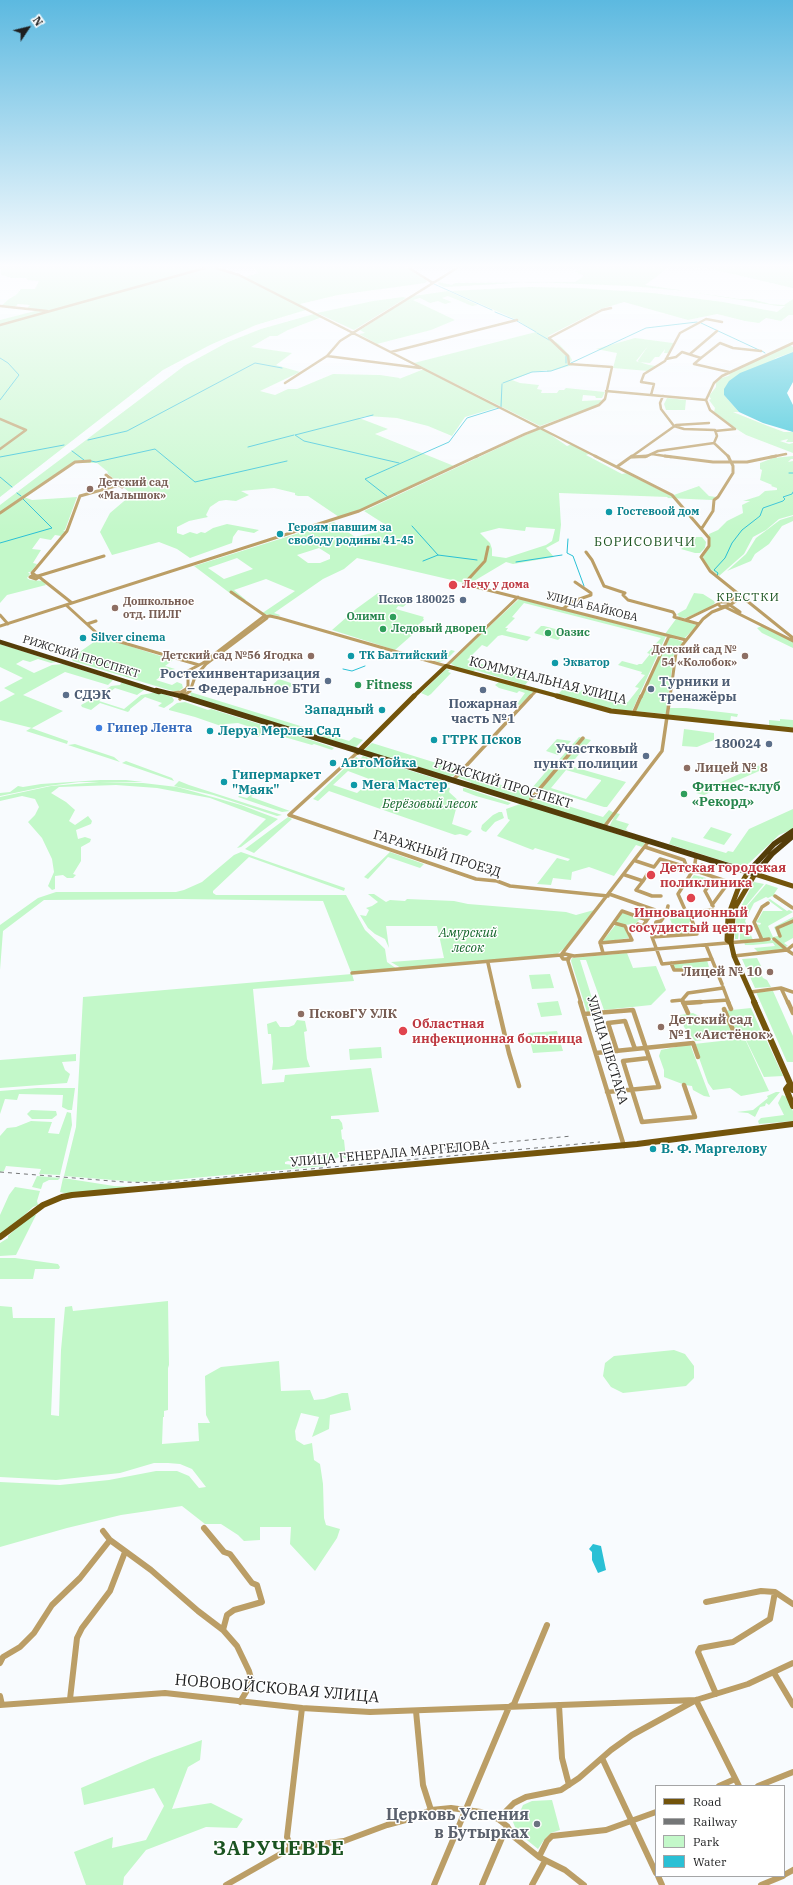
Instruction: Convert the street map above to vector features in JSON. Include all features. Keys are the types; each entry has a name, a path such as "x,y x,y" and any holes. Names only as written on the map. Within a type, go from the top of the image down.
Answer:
{"highway":[{"name":"РИЖСКИЙ ПРОСПЕКТ","path":"0,642 755,874"},
{"name":"РИЖСКИЙ ПРОСПЕКТ","path":"156,690 207,705"},
{"path":"748,872 774,844 793,831"},
{"path":"755,874 772,854 793,836"}],"main road":[{"name":"КОММУНАЛЬНАЯ УЛИЦА","path":"446,666 605,710 793,730"},
{"path":"358,752 392,717 446,666"},
{"path":"731,943 727,940 728,916 738,889 748,872"},
{"path":"755,874 736,906 733,917 731,943 734,956 751,992 791,1089 793,1106"},
{"name":"РИЖСКИЙ ПРОСПЕКТ","path":"755,874 793,886"},
{"name":"УЛИЦА ГЕНЕРАЛА МАРГЕЛОВА","path":"0,1237 43,1204 72,1195 624,1146 793,1124"}],"street":[{"path":"285,383 327,356 423,368"},
{"path":"399,356 618,466 672,495 702,528 710,541 709,546 701,557 710,571 740,597 793,638"},
{"path":"0,626 359,511 541,427 600,405 603,402 612,367 569,364 568,356"},
{"path":"651,395 654,384 641,382 644,374 661,364 668,356"},
{"path":"666,359 676,358 678,356"},
{"path":"695,356 701,358"},
{"path":"705,356 694,364 729,372"},
{"path":"663,396 660,403 661,409 674,426 684,429 735,429 710,410 706,400 714,383 722,376 764,356"},
{"path":"606,390 706,400"},
{"path":"0,419 26,430 0,449"},
{"path":"618,466 674,426 680,424 709,423"},
{"path":"714,443 717,437 715,430"},
{"path":"631,457 645,457 679,447 714,443 727,454 729,461 733,466 733,473 714,500 713,511 702,528"},
{"path":"652,454 703,461 747,462 786,454"},
{"path":"0,513 75,462 90,462"},
{"path":"71,603 32,573 67,531 80,496 121,486 106,475"},
{"name":"УЛИЦА БАЙКОВА","path":"488,547 485,561 464,584 686,640"},
{"path":"586,552 592,560 604,586 625,593 623,595 628,600 672,612 675,615 674,617 698,624"},
{"path":"37,576 104,556"},
{"path":"563,609 571,602 591,595 576,582"},
{"path":"231,592 266,617"},
{"path":"446,666 518,597"},
{"path":"684,620 720,602 725,602 740,597"},
{"path":"604,827 662,751 676,653 698,624 712,612 730,606 740,597"},
{"path":"725,602 738,611 793,638"},
{"path":"55,608 71,603"},
{"path":"718,604 793,641"},
{"path":"66,605 100,636 199,666"},
{"path":"0,615 8,624"},
{"path":"181,697 187,687 188,682 184,673 199,666 261,618 266,617"},
{"path":"181,697 188,693 197,673 266,617"},
{"name":"КОММУНАЛЬНАЯ УЛИЦА","path":"266,617 277,618 446,666"},
{"path":"87,624 96,621"},
{"path":"632,714 669,636"},
{"path":"191,671 197,673"},
{"path":"186,677 195,677"},
{"path":"167,692 179,692 187,687"},
{"path":"452,780 536,691"},
{"path":"188,693 190,699"},
{"path":"531,799 583,738"},
{"name":"ГАРАЖНЫЙ ПРОЕЗД","path":"358,752 288,815 434,866 476,879 497,881 510,886 608,895 655,910 648,920"},
{"path":"567,956 608,895 636,861 649,841"},
{"path":"636,861 654,867 660,858 683,866 686,865 684,860 645,847"},
{"path":"696,856 695,863 697,869 699,870 702,866"},
{"path":"679,870 680,868 692,872 699,872 729,882 716,903 712,905"},
{"path":"652,937 698,934 678,894 692,872"},
{"path":"648,873 636,890 652,896 661,896"},
{"path":"625,874 643,881"},
{"path":"666,914 713,910 716,912 705,891 714,878"},
{"path":"775,896 793,908"},
{"path":"762,940 754,922 762,907 768,903"},
{"path":"668,906 666,914 661,921 656,922 652,937 662,964 712,959"},
{"path":"600,943 622,911 648,920 643,926 638,924"},
{"path":"780,936 777,928 793,921"},
{"path":"600,943 632,940 626,926 614,922"},
{"path":"774,939 793,954"},
{"path":"352,973 769,940"},
{"path":"600,943 603,953"},
{"path":"706,945 732,1009"},
{"path":"734,956 787,950 793,945"},
{"name":"УЛИЦА ШЕСТАКА","path":"567,956 624,1146"},
{"path":"488,963 509,1053 519,1086"},
{"path":"671,963 674,970 716,970"},
{"path":"683,1002 688,993 723,986"},
{"path":"751,992 781,988 793,992"},
{"path":"781,988 793,1013"},
{"path":"672,1001 728,1000"},
{"path":"683,1002 688,1013"},
{"path":"584,1014 633,1010 659,1087 608,1092"},
{"path":"724,1010 736,1037"},
{"path":"617,1051 608,1023 626,1021 635,1049"},
{"path":"596,1053 692,1043 698,1057"},
{"path":"650,1058 623,1061 642,1122 695,1117 684,1085"},
{"path":"204,1528 224,1552 230,1554 252,1583 257,1586 262,1602 234,1610 227,1615 223,1630"},
{"path":"103,1531 110,1540 151,1570 223,1630 237,1646 249,1671 252,1682 240,1702"},
{"path":"0,1663 3,1657 20,1647 34,1632 52,1605 80,1578 110,1540"},
{"path":"70,1699 77,1638 82,1628 110,1591 125,1552"},
{"path":"706,1602 761,1591 775,1592 793,1604"},
{"path":"716,1694 698,1652 700,1648 733,1642 770,1619 775,1592"},
{"path":"434,1885 467,1810 509,1707 514,1704 547,1625"},
{"path":"498,1819 514,1803 526,1797 553,1793 569,1785 632,1735 696,1700 748,1684 793,1663"},
{"path":"774,1672 793,1705"},
{"name":"НОВОВОЙСКОВАЯ УЛИЦА","path":"1,1705 166,1693 302,1708 370,1712 696,1700"},
{"path":"0,1696 1,1705"},
{"path":"696,1700 738,1785"},
{"path":"559,1705 562,1758 569,1785"},
{"path":"291,1848 287,1837 302,1708"},
{"path":"416,1710 423,1785 431,1810"},
{"path":"602,1758 655,1871"},
{"path":"760,1785 793,1772"},
{"path":"721,1785 735,1779"},
{"path":"226,1885 291,1848 344,1841 387,1825 413,1818 431,1810 452,1808 480,1812 498,1819 507,1826 514,1837 539,1857 565,1870 584,1885"},
{"path":"539,1857 547,1841 552,1836 606,1830 655,1812"},
{"path":"482,1885 507,1826"},
{"path":"532,1885 545,1861"},
{"path":"761,1885 778,1877"}],"green space":[{"path":"0,356 189,356 163,370 0,497"},
{"path":"202,356 288,356 276,365 300,372 260,391 275,395 288,389 297,389 333,374 380,375 400,378 399,379 424,369 499,407 465,417 452,436 428,426 397,418 367,416 359,418 388,429 375,434 454,466 365,508 339,517 308,496 298,496 295,495 295,493 274,488 241,491 249,495 236,501 219,501 210,507 206,515 208,517 189,521 177,527 177,533 183,535 190,532 197,534 201,532 205,533 213,528 227,524 259,530 254,533 238,530 233,537 232,543 190,558 177,549 159,542 112,555 100,532 110,513 130,496 130,493 97,463 75,463 24,497 32,500 77,497 65,530 63,530 65,531 61,536 55,535 51,540 40,538 32,549 41,550 33,563 37,564 31,572 28,572 30,574 27,578 30,580 43,581 46,585 7,595 0,603 0,505 184,366"},
{"path":"442,356 570,356 572,360 570,363 573,365 547,372 547,370 533,372 512,380 520,383 539,385 537,389 542,390 541,393 557,393 559,390 564,390 566,388 605,392 602,398 583,395 582,401 602,400 598,405 540,426 414,363"},
{"path":"616,356 640,356 637,361 641,356 660,356 655,357 650,363 640,362 656,366 648,371 613,368"},
{"path":"766,356 782,356 776,358 724,395 739,412 733,412 784,432 793,432 793,442 786,442 788,439 780,441 789,444 793,443 793,453 746,435 714,412 715,408 709,400 711,399 709,396 716,387 716,383 721,378 730,375 728,374"},
{"path":"667,398 686,400 685,410 666,410 664,404"},
{"path":"541,428 567,446 572,444 589,454 586,455 622,474 627,473 671,496 699,486 709,496 716,497 712,500 559,493 561,525 559,541 546,548 554,557 513,564 506,562 469,584 357,558 344,569 323,579 274,613 280,615 279,616 261,614 295,591 266,579 234,590 246,600 239,600 194,566 334,522 355,537 377,532 386,525 364,511","holes":["526,527 555,529 552,541 546,545 506,558 492,556 490,543 480,533 499,528 525,531","319,548 330,555 330,559 320,563 308,563 297,555","237,558 253,569 224,579 208,568"]},
{"path":"793,456 793,459 788,462 793,461 793,515 779,519 766,530 753,537 744,554 719,576 708,567 703,557 710,546 709,534 718,530 727,521 743,513 742,505 750,501 743,501 759,496 765,491 777,490 777,488 771,486 772,485 760,480 762,470 760,469 760,463 773,458"},
{"path":"793,516 793,521 782,526 769,544 755,554 751,561 727,571 746,554 756,538 780,520"},
{"path":"702,537 706,542 705,548 700,553 681,549 688,544 686,539"},
{"path":"378,593 409,602 403,607 398,606 396,609 424,617 424,620 417,626 420,628 395,650 332,630 356,609"},
{"path":"694,593 703,594 715,603 709,608 685,618 678,617 679,616 677,614 686,609"},
{"path":"519,599 666,636 632,711 613,709 561,696 475,670 473,672 456,667 450,663","holes":["524,603 661,638 647,653 650,654 642,664 637,665 622,661 618,665 642,672 641,674 645,675 635,687 639,688 628,702 625,703 582,690 580,692 565,687 558,694 525,685 531,678 467,660 482,645 487,647 498,636 502,635 527,641 531,637 506,631 508,628 505,628 515,618 512,617"]},
{"path":"676,619 697,625 684,639 665,634"},
{"name":"Оазис","path":"541,626 563,631 561,632 563,635 558,640 534,633"},
{"path":"762,626 793,641 793,648 762,633 757,628"},
{"path":"101,637 173,660 165,666 175,669 165,673 156,680 172,685 177,682 182,684 183,688 177,692 73,661 71,658"},
{"path":"670,637 683,642 674,653 666,714 634,711"},
{"path":"0,644 56,662 51,663 38,659 30,662 23,660 16,664 34,673 52,665 63,664 113,680 108,685 65,672 23,695 63,711 32,728 0,720 0,702 15,694 4,688 23,678 0,667"},
{"path":"451,650 455,651 446,660 439,662 427,658 434,655 447,654"},
{"path":"446,669 450,670 448,672 451,673 431,694 428,696 421,693"},
{"path":"279,679 294,684 284,692 269,688"},
{"path":"122,682 143,688 144,690 137,695 115,688 99,701 124,709 141,695 157,692 172,697 174,700 164,708 158,706 162,703 145,697 128,712 100,703 91,710 82,707 81,705 98,696 111,686 120,685"},
{"path":"499,682 534,691 520,705 517,704 525,693 519,691 517,693 499,688 495,685"},
{"path":"190,692 349,741 354,737 363,740 355,748 191,697"},
{"path":"185,702 269,727 258,737 244,732 250,727 238,723 221,726 169,710 177,703"},
{"path":"670,708 686,708 738,714 737,717 731,716 730,722 669,715"},
{"path":"780,719 793,720 793,729 769,726 769,720 780,721"},
{"path":"271,727 334,748 332,750 267,732"},
{"path":"31,728 68,741 67,744 26,731"},
{"path":"684,729 714,733 714,740 697,747 682,746"},
{"path":"579,737 591,740 575,759 563,764 626,782 607,807 549,790 547,793 532,788 549,768 547,767 553,760 557,762","holes":["566,770 601,780 586,799 551,788"]},
{"path":"557,739 571,741 558,755 546,751"},
{"path":"372,743 459,770 453,776 448,777 391,757 389,759 364,751"},
{"path":"75,744 114,757 120,762 68,745"},
{"name":"Берёзовый лесок","path":"363,756 450,783 446,787 450,788 449,792 461,803 456,809 452,824 472,831 467,836 460,834 455,835 329,791 318,801 313,799 356,757 360,759","holes":["348,771 372,780 357,793 333,785"]},
{"path":"126,761 172,778 174,781 122,763"},
{"path":"760,765 766,768 704,795 696,793"},
{"path":"460,772 603,817 609,810 614,813 604,825 471,784 471,782 456,777"},
{"path":"100,780 126,780 143,782 79,782 48,786 0,796 0,793 10,792 18,786 23,787 41,784"},
{"path":"179,781 282,815 277,816 213,795 174,786"},
{"path":"99,782 143,783 177,787 241,805 278,819 241,847 237,848 266,819 210,798 157,788 116,785 59,787 51,793 66,802 75,810 69,821 75,825 88,816 92,821 91,824 76,830 78,839 85,837 91,839 90,842 81,847 81,861 73,874 76,875 73,878 67,878 63,875 55,876 55,889 52,890 48,886 54,872 52,859 42,838 28,822 35,815 39,807 35,799 22,796 0,801 0,797 51,786"},
{"path":"261,786 262,787 251,797 290,811 282,812 238,797 247,798"},
{"path":"463,788 511,803 508,805 476,796 463,791"},
{"path":"520,804 645,843 642,847 636,845 614,876 589,867 572,872 571,880 553,878 551,885 537,884 557,858 568,861 570,859 535,848 533,850 497,836 510,820 508,819 506,809"},
{"path":"793,809 793,829 779,835 747,865 736,865 669,844 672,837 726,853 728,851 733,852 749,829"},
{"path":"502,812 504,818 495,822 486,832 483,831 481,829 482,825 493,815"},
{"path":"616,813 620,814 616,820 629,824 626,829 628,831 609,827"},
{"path":"288,817 292,819 254,853 245,849"},
{"path":"711,827 732,834 724,845 703,838"},
{"path":"241,852 345,888 344,891 249,857 213,891 213,893 216,895 346,895 365,930 385,949 387,962 397,969 351,972 323,901 180,899 44,900 3,931 0,970 0,925 38,898 56,892 176,892 202,882 234,855"},
{"path":"390,852 424,864 420,868 388,857 368,879 364,877"},
{"path":"694,875 706,878 705,881 707,882 702,888 684,888"},
{"path":"754,882 764,884 741,912 738,939 735,939 737,914"},
{"path":"766,884 778,888 774,894 793,908 791,909 772,896 768,898 766,897 754,903 745,921 753,940 740,940 740,918 742,912"},
{"name":"Амурский лесок","path":"368,894 374,894 386,902 390,900 405,901 407,899 454,901 468,904 566,912 576,915 594,910 567,946 556,955 401,968 391,962 444,958 437,926 386,926 389,948 385,939 375,934 368,928 360,915 366,916 369,910 366,908 378,902"},
{"path":"770,899 787,911 789,910 793,912 768,926 773,937 778,936 774,927 793,917 793,938 784,943 788,946 785,947 775,939 762,938 756,924 760,925 761,923 755,922 758,920 763,911 783,911 768,900"},
{"path":"623,912 641,918 635,924 624,925 615,922"},
{"path":"688,913 692,921 689,922 693,933 676,934 668,914"},
{"path":"617,923 625,928 629,938 602,942"},
{"path":"774,940 784,949 758,952 754,948 775,946 773,943 745,945 744,942"},
{"path":"627,953 633,968 656,966 666,990 651,1005 604,1010 586,960 580,960 596,1011 587,1012 571,961 572,958"},
{"path":"757,958 761,966 758,968 763,978 767,980 771,987 755,988 742,959"},
{"path":"707,960 709,967 675,969 672,963"},
{"path":"352,974 354,981 253,989 262,1084 284,1082 285,1075 371,1068 379,1112 331,1116 331,1119 339,1119 342,1123 342,1139 344,1140 346,1159 341,1156 333,1160 320,1159 315,1151 315,1157 312,1158 303,1156 297,1162 288,1161 285,1162 285,1164 301,1166 314,1165 318,1161 325,1166 160,1181 137,1182 64,1176 76,1127 83,997"},
{"path":"550,974 554,988 532,989 529,975"},
{"path":"773,991 793,1036 793,1062 787,1062 756,992"},
{"path":"558,1001 562,1015 541,1017 537,1003"},
{"path":"751,1008 762,1033 760,1035 695,1041 684,1027 680,1015 693,1013 701,1017 718,1016 724,1013 722,1011"},
{"path":"297,1020 305,1021 307,1031 304,1032 307,1059 310,1067 272,1070 273,1062 271,1034 268,1034 267,1024 276,1021 280,1027 289,1027 294,1025"},
{"path":"557,1031 563,1051 533,1053 528,1033"},
{"path":"764,1035 783,1076 764,1077 746,1040"},
{"path":"739,1039 746,1041 769,1091 741,1096 730,1088 713,1090 708,1083 694,1044"},
{"path":"690,1044 710,1097 704,1096 693,1090 692,1086 664,1077 664,1070 659,1056 661,1050"},
{"path":"381,1047 382,1058 350,1060 349,1049"},
{"path":"76,1054 76,1061 62,1062 65,1070 70,1074 67,1083 0,1088 0,1060"},
{"path":"37,1088 75,1088 72,1110 62,1107 63,1095 19,1094 17,1100 5,1099 0,1114 0,1091"},
{"path":"780,1092 769,1105 766,1103 765,1106 760,1107 755,1117 748,1113 737,1112 753,1110 768,1098 767,1096"},
{"path":"782,1095 787,1097 793,1111 793,1121 759,1124 758,1121 761,1118 784,1115 778,1103"},
{"path":"31,1110 56,1111 57,1115 52,1119 32,1119 27,1114"},
{"path":"67,1112 71,1113 72,1125 60,1175 39,1174 41,1169 6,1166 4,1171 0,1172 0,1136 7,1128 16,1127 31,1121 52,1122 48,1133 59,1134"},
{"path":"37,1176 60,1178 58,1180 49,1180 43,1183 41,1189 32,1187"},
{"path":"63,1178 114,1186 138,1187 69,1194 60,1192"},
{"path":"15,1187 40,1191 37,1201 38,1205 33,1207 0,1234 0,1215 9,1195"},
{"path":"32,1214 36,1215 16,1255 0,1256 0,1243 8,1238 8,1236"},
{"path":"0,1258 15,1258 58,1264 60,1267 59,1269 35,1269 33,1279 0,1279"},
{"path":"168,1301 168,1410 164,1411 162,1444 199,1441 198,1423 210,1423 206,1415 205,1376 221,1367 279,1361 281,1391 310,1390 314,1400 324,1399 342,1393 348,1393 351,1410 330,1415 329,1429 312,1437 319,1417 301,1413 295,1431 296,1440 304,1445 312,1443 314,1460 320,1464 323,1484 324,1518 326,1525 340,1529 337,1538 315,1571 290,1544 291,1527 260,1527 260,1540 244,1541 238,1535 221,1524 205,1524 182,1506 121,1515 67,1528 0,1547 0,1482 60,1485 109,1480 156,1471 177,1471 189,1476 199,1488 206,1487 192,1469 180,1464 168,1463 154,1463 120,1473 56,1480 0,1477 0,1306 12,1307 13,1318 55,1318 51,1415 59,1416 61,1350 65,1307 72,1306 73,1311"},
{"path":"674,1350 685,1354 694,1366 694,1378 686,1386 623,1393 611,1387 603,1376 605,1363 614,1356"},
{"path":"202,1740 200,1760 188,1767 172,1809 211,1803 243,1819 237,1828 206,1827 146,1850 124,1877 123,1885 86,1885 74,1852 113,1837 112,1848 146,1840 164,1806 154,1788 84,1805 81,1788 152,1758"},
{"path":"552,1800 560,1830 551,1833 538,1849 517,1832 513,1822 514,1816 519,1814 523,1805 532,1801"}],"water":[{"path":"783,356 793,356 793,382 787,393 793,405 793,432 763,423 739,412 724,395 724,389 729,381 740,373"},
{"path":"593,1544 601,1546 606,1570 598,1573 592,1560 592,1552 589,1549"}],"waterway":[{"path":"566,356 566,363"},
{"path":"571,363 586,356"},
{"path":"0,358 8,363 19,375 0,400"},
{"path":"88,440 127,431 255,363 282,368"},
{"path":"503,383 532,372 551,371 568,365"},
{"path":"501,407 502,384"},
{"path":"388,497 365,479 449,442 467,418 499,408"},
{"path":"373,415 295,435 304,441 399,463"},
{"path":"248,447 294,435"},
{"path":"0,457 64,445"},
{"path":"91,461 96,462 155,449 195,482 287,461"},
{"path":"72,451 84,460"},
{"path":"0,477 12,487"},
{"path":"717,576 718,573 714,570 725,558 732,543 742,530 760,516 763,508 783,501 785,499 783,497 792,494 793,492"},
{"path":"17,493 21,496"},
{"path":"0,543 52,528 23,499"},
{"path":"412,526 438,555"},
{"path":"568,539 567,553 573,556 584,586"},
{"path":"423,561 438,555"},
{"path":"438,555 477,560"},
{"path":"516,562 562,555"},
{"path":"343,669 352,671 365,666"}],"railway":[{"path":"414,1156 454,1147 572,1136"},
{"path":"0,1172 124,1182 160,1183 600,1142"}],"place":[{"name":"Детский сад «Малышок»","path":"90,489"},
{"name":"Гостевоой дом","path":"609,512"},
{"name":"Героям павшим за свободу родины 41-45","path":"280,534"},
{"name":"Лечу у дома","path":"453,585"},
{"name":"Псков 180025","path":"463,600"},
{"name":"Дошкольное отд. ПИЛГ","path":"115,608"},
{"name":"Олимп","path":"393,617"},
{"name":"Ледовый дворец","path":"383,629"},
{"name":"Оазис","path":"548,633"},
{"name":"Silver cinema","path":"83,638"},
{"name":"Детский сад №56 Ягодка","path":"311,656"},
{"name":"ТК Балтийский","path":"351,656"},
{"name":"Детский сад № 54 «Колобок»","path":"745,656"},
{"name":"Экватор","path":"555,663"},
{"name":"Ростехинвентаризация – Федеральное БТИ","path":"328,681"},
{"name":"Fitness","path":"358,685"},
{"name":"Турники и тренажёры","path":"651,689"},
{"name":"Пожарная часть №1","path":"483,690"},
{"name":"СДЭК","path":"66,695"},
{"name":"Западный","path":"382,710"},
{"name":"Гипер Лента","path":"99,728"},
{"name":"Леруа Мерлен Сад","path":"210,731"},
{"name":"ГТРК Псков","path":"434,740"},
{"name":"180024","path":"769,744"},
{"name":"Участковый пункт полиции","path":"646,756"},
{"name":"АвтоМойка","path":"333,763"},
{"name":"Лицей № 8","path":"687,768"},
{"name":"Гипермаркет \"Маяк\"","path":"224,782"},
{"name":"Мега Мастер","path":"354,785"},
{"name":"Фитнес-клуб «Рекорд»","path":"684,794"},
{"name":"Детская городская поликлиника","path":"651,875"},
{"name":"Инновационный сосудистый центр","path":"691,898"},
{"name":"Лицей № 10","path":"770,972"},
{"name":"ПсковГУ УЛК","path":"301,1014"},
{"name":"Детский сад №1 «Аистёнок»","path":"661,1027"},
{"name":"Областная инфекционная больница","path":"403,1031"},
{"name":"В. Ф. Маргелову","path":"653,1149"},
{"name":"Церковь Успения в Бутырках","path":"537,1824"}],"district":[{"name":"БОРИСОВИЧИ","path":"645,542"},
{"name":"КРЕСТКИ","path":"748,598"},
{"name":"ЗАРУЧЕВЬЕ","path":"279,1849"}]}
